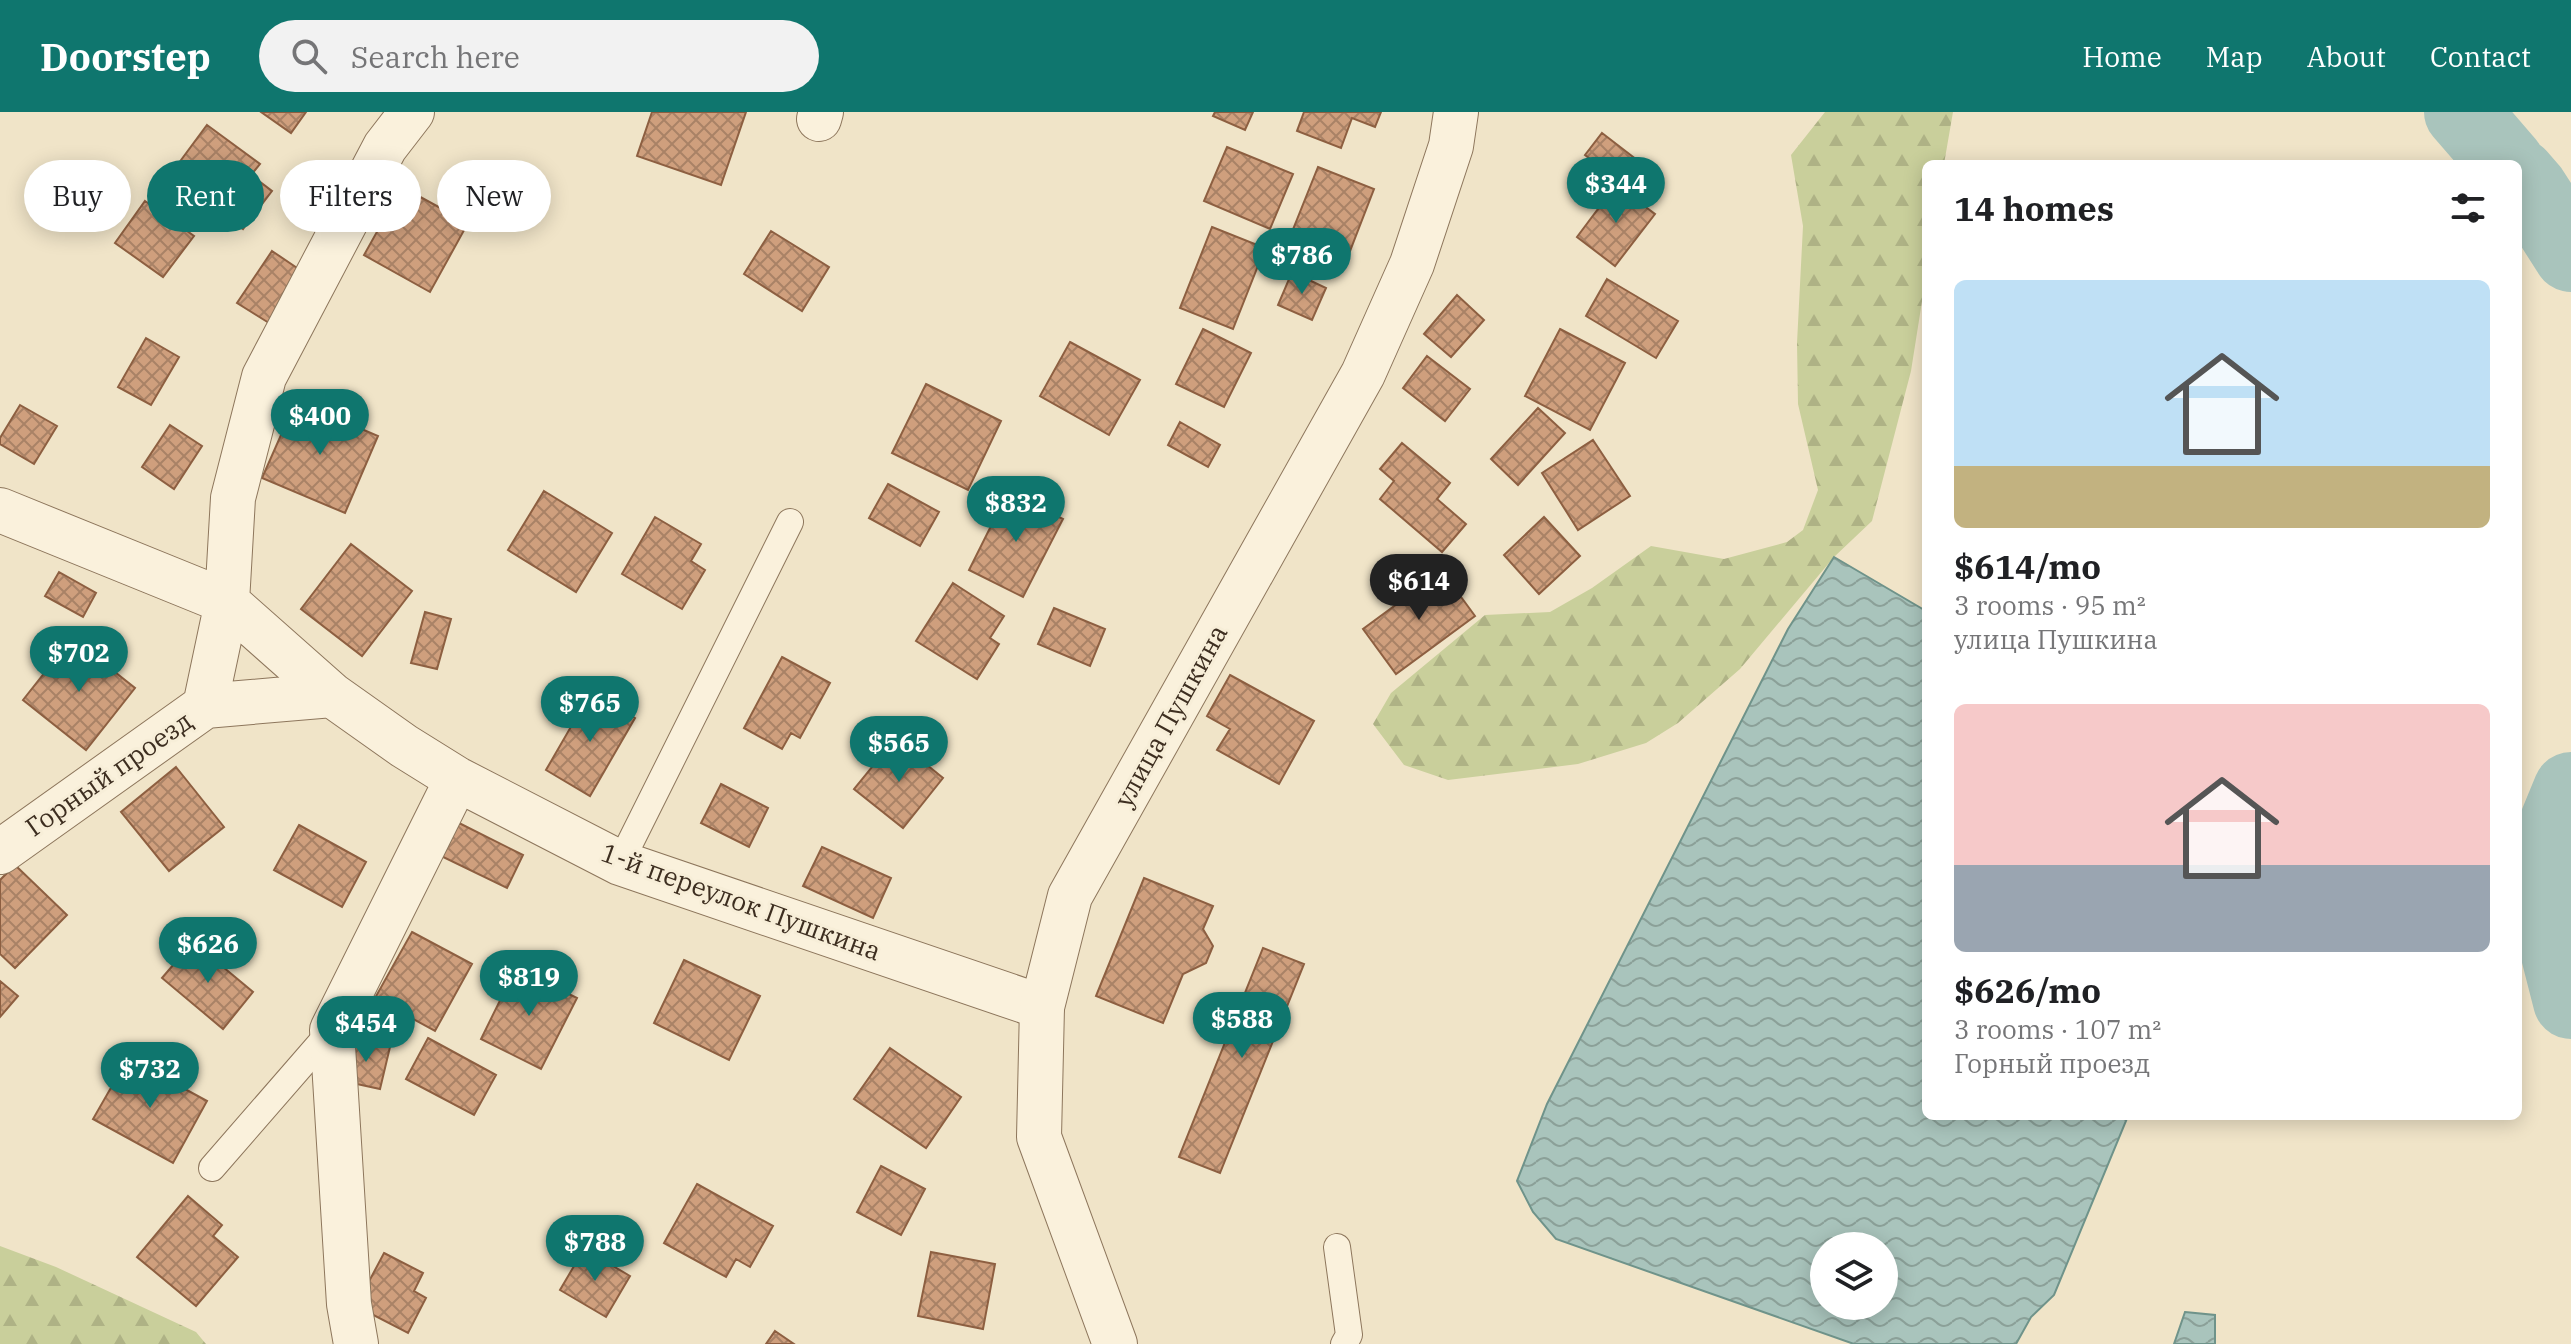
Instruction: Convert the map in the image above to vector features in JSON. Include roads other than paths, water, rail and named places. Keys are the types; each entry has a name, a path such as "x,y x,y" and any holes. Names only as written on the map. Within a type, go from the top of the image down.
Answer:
{"street":[{"name":"Горный проезд","path":"0,852 205,706 227,602 233,498 264,377 385,147 412,112"},
{"name":"улица Пушкина","path":"1115,1344 1039,1137 1042,1007 1070,896 1363,374 1412,264 1451,146 1456,112"},
{"name":"1-й переулок Пушкина","path":"0,510 227,602 332,695 404,746 457,779 620,863 1042,1007"},
{"path":"205,706 332,695"},
{"path":"356,1344 349,1304 332,1030 457,779"}],"lane":[{"path":"620,863 790,522"},
{"path":"212,1168 332,1030"},
{"path":"1337,1247 1349,1335 1344,1344"}],"water":[{"path":"1834,557 1922,609 1922,1120 2126,1120 2054,1295 2031,1317 2016,1344 1854,1344 1556,1239 1533,1212 1517,1181 1547,1104 1788,629"},
{"path":"2185,1312 2215,1315 2215,1344 2174,1344"}],"waterway":[{"path":"2462,112 2504,160"},
{"path":"2522,181 2571,254"},
{"path":"2571,790 2550,841 2549,915 2571,1001"}]}
